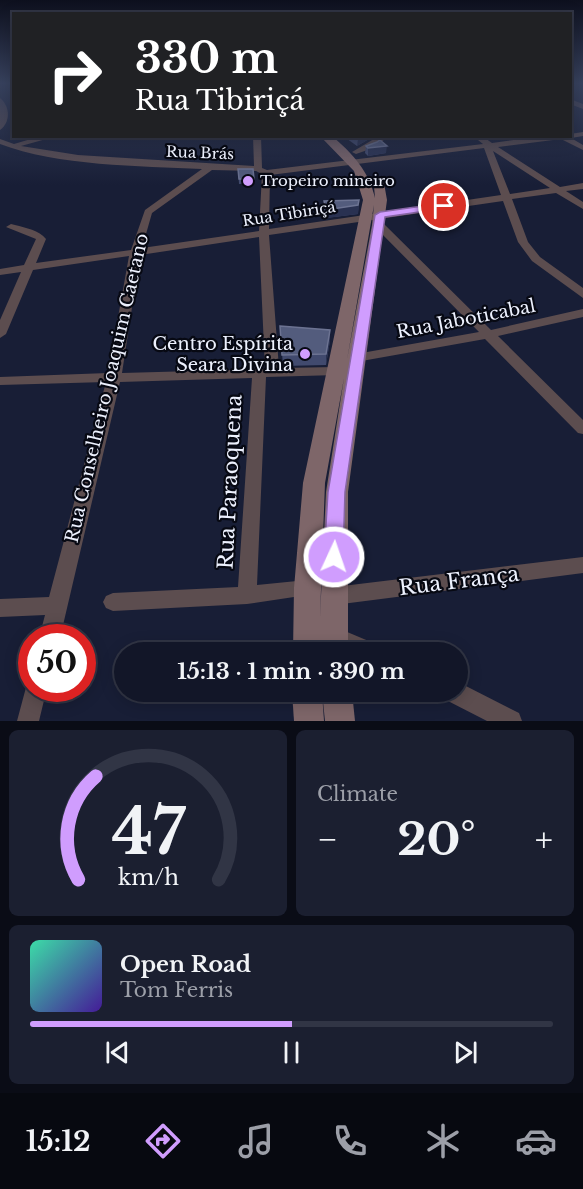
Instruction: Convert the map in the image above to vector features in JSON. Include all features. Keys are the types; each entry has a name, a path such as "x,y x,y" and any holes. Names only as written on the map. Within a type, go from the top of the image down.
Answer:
{"main road":[{"path":"329,138 359,154"},
{"path":"307,642 307,588 314,483 347,364 380,186 375,172 359,154 338,138"},
{"path":"333,642 337,492 347,364 375,219"},
{"path":"308,702 309,721"},
{"path":"338,702 340,721"}],"street":[{"path":"0,148 46,138"},
{"name":"Rua Paraoquena","path":"247,595 265,372 262,171 257,138"},
{"path":"359,154 382,138"},
{"path":"478,138 583,206"},
{"path":"262,171 359,154 487,145 548,138"},
{"path":"568,138 583,148"},
{"name":"Rua Brás","path":"0,141 12,147 71,158 262,171"},
{"path":"487,145 524,242 536,259 583,294"},
{"name":"Rua Conselheiro Joaquim Caetano","path":"52,624 114,378 135,253 148,212 210,167"},
{"name":"Rua Tibiriçá","path":"0,272 375,219 583,186"},
{"path":"375,219 583,429"},
{"path":"0,334 41,240 37,235 11,227"},
{"name":"Rua Jaboticabal","path":"0,381 265,372 347,364 583,313"},
{"name":"Rua França","path":"334,596 583,565"},
{"path":"112,602 247,595 307,588"},
{"path":"0,608 57,606"},
{"path":"468,699 511,721"},
{"path":"28,721 33,702"}],"building":[{"path":"380,140 387,146 368,148 366,146 377,142"},
{"path":"238,169 253,169 254,179 239,179"},
{"path":"359,200 358,205 326,210 324,201"},
{"path":"280,326 330,330 326,354 282,355"}],"place":[{"name":"Tropeiro mineiro","path":"248,181"},
{"name":"Centro Espírita Seara Divina","path":"305,354"}],"route":[{"path":"334,557 337,492 380,215 444,206"}]}
